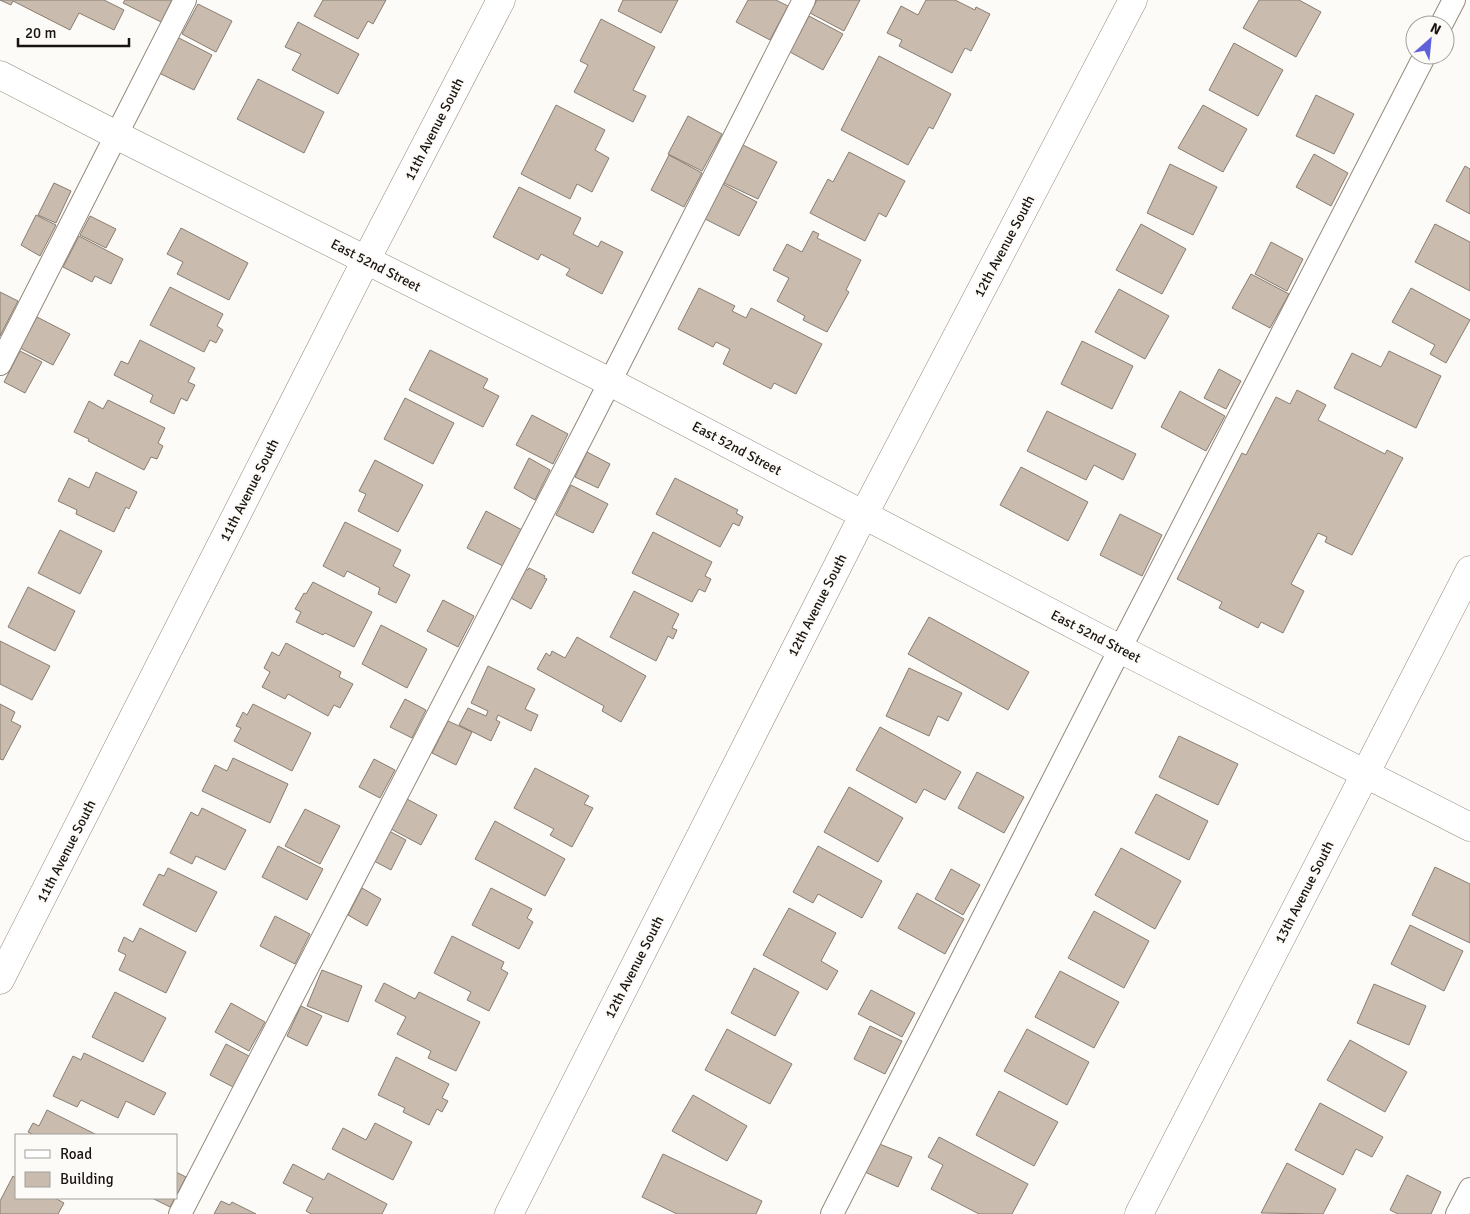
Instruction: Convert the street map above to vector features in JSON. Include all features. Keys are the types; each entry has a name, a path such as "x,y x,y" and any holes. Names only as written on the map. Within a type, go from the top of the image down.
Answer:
{"street":[{"name":"11th Avenue South","path":"0,980 366,260 501,0"},
{"name":"12th Avenue South","path":"509,1214 864,514 1133,0"},
{"name":"East 52nd Street","path":"0,75 610,382 1120,649 1470,827"},
{"name":"13th Avenue South","path":"1139,1214 1470,570"}],"lane":[{"path":"0,364 185,0"},
{"path":"180,1214 610,382 804,0"},
{"path":"1446,15 1454,0"},
{"path":"832,1214 1421,65"},
{"path":"1457,1214 1470,1190"}],"building":[{"path":"0,0 104,0 124,10 114,30 79,13 70,30 13,1 11,5"},
{"path":"125,0 172,0 161,22 123,3"},
{"path":"323,0 386,0 373,24 368,21 358,39 314,16"},
{"path":"623,0 678,0 661,33 618,11"},
{"path":"748,0 776,0 788,6 770,40 736,22"},
{"path":"817,0 860,0 844,31 810,13"},
{"path":"926,0 955,0 975,10 976,7 990,14 971,51 965,48 952,73 899,46 902,40 887,33 901,6 918,15"},
{"path":"1259,0 1299,0 1321,12 1296,57 1243,28"},
{"path":"198,4 232,21 216,52 182,34"},
{"path":"809,16 843,34 823,70 790,52"},
{"path":"601,19 655,47 633,90 646,96 633,122 574,92 588,65 580,61"},
{"path":"298,22 359,54 338,94 292,70 301,54 285,47"},
{"path":"177,37 212,55 194,90 159,73"},
{"path":"1234,43 1283,70 1258,116 1209,90"},
{"path":"879,56 951,94 933,129 929,127 908,165 841,130"},
{"path":"258,79 324,112 304,153 237,119"},
{"path":"1316,95 1354,114 1334,154 1296,136"},
{"path":"556,105 605,130 595,150 609,158 592,192 577,184 570,199 521,174"},
{"path":"1203,105 1247,129 1223,172 1178,148"},
{"path":"688,116 722,134 702,171 668,154"},
{"path":"743,145 777,162 758,199 724,183"},
{"path":"849,152 905,181 886,217 879,213 865,241 810,213 828,179 833,182"},
{"path":"1314,154 1348,173 1331,206 1296,187"},
{"path":"669,155 702,173 684,207 651,190"},
{"path":"1170,164 1217,187 1193,235 1147,213"},
{"path":"1465,166 1470,169 1470,214 1446,201"},
{"path":"54,183 71,191 56,223 38,215"},
{"path":"723,184 757,202 739,236 705,219"},
{"path":"519,187 581,218 573,234 598,247 601,241 623,252 602,294 566,275 570,269 541,254 538,260 493,237"},
{"path":"36,215 56,225 40,256 21,245"},
{"path":"90,216 116,229 106,248 80,235"},
{"path":"1141,224 1186,249 1162,294 1116,270"},
{"path":"1435,224 1470,242 1470,291 1415,262"},
{"path":"181,228 248,263 229,300 177,274 183,262 167,254"},
{"path":"813,231 819,234 817,238 861,260 846,290 849,292 827,332 803,320 805,316 777,301 789,278 773,270 787,244 802,252"},
{"path":"79,236 123,259 111,284 95,276 92,282 63,267"},
{"path":"1271,242 1303,259 1287,291 1255,274"},
{"path":"1251,274 1289,294 1270,328 1232,308"},
{"path":"170,287 223,314 217,326 223,330 216,343 210,340 204,352 150,325"},
{"path":"699,288 735,306 732,311 746,318 751,308 822,344 796,394 774,383 771,389 723,364 730,349 716,342 713,347 678,329"},
{"path":"1411,288 1470,320 1446,363 1430,354 1435,345 1392,322"},
{"path":"1119,289 1169,316 1145,359 1095,332"},
{"path":"0,292 18,301 0,336"},
{"path":"37,317 70,334 53,365 20,348"},
{"path":"140,340 195,368 188,382 195,385 187,401 181,398 174,414 150,402 153,395 114,375 121,361 128,364"},
{"path":"1082,341 1133,366 1112,409 1061,384"},
{"path":"430,350 488,379 483,388 499,396 483,427 409,390"},
{"path":"20,351 42,362 25,393 4,382"},
{"path":"1389,351 1441,376 1416,428 1334,388 1352,353 1381,367"},
{"path":"1219,369 1241,381 1226,409 1204,398"},
{"path":"1297,390 1326,405 1318,420 1385,454 1387,450 1403,458 1352,555 1325,542 1327,537 1318,533 1291,584 1304,591 1283,633 1261,622 1258,628 1219,608 1222,602 1177,579 1242,453 1246,455 1276,397 1290,404"},
{"path":"1180,391 1225,416 1206,451 1161,427"},
{"path":"405,398 454,423 433,464 384,439"},
{"path":"108,400 165,428 158,443 163,446 157,459 151,457 144,470 74,432 89,401 103,409"},
{"path":"1047,411 1136,454 1123,480 1094,465 1086,480 1027,451"},
{"path":"532,415 568,434 553,464 516,445"},
{"path":"587,452 610,464 598,488 575,477"},
{"path":"529,458 550,470 535,500 514,488"},
{"path":"375,460 423,485 398,532 358,511 366,494 359,491"},
{"path":"1021,467 1088,502 1068,541 1000,505"},
{"path":"96,472 137,492 129,509 126,507 114,532 76,514 77,510 58,501 69,478 89,488"},
{"path":"675,478 738,510 736,513 743,517 739,526 733,523 720,547 656,514"},
{"path":"571,485 608,504 593,533 556,515"},
{"path":"486,511 522,530 503,566 467,548"},
{"path":"1120,514 1162,535 1142,576 1100,555"},
{"path":"345,522 401,550 393,566 410,575 396,603 378,594 380,588 347,571 344,577 323,566"},
{"path":"60,530 102,551 80,594 38,573"},
{"path":"653,532 712,562 705,576 711,579 705,592 699,589 692,602 632,573"},
{"path":"529,568 545,576 544,578 547,579 531,609 511,598 526,569 528,570"},
{"path":"313,582 372,612 354,647 296,622 301,612 295,609"},
{"path":"28,587 75,611 55,651 8,627"},
{"path":"634,591 679,614 672,628 677,630 673,639 668,636 656,661 610,637"},
{"path":"443,600 474,616 458,647 427,631"},
{"path":"929,617 1029,672 1008,710 908,654"},
{"path":"381,625 427,649 407,688 362,664"},
{"path":"577,637 646,676 621,722 602,711 604,706 537,669 546,653 550,656 552,651 565,658"},
{"path":"0,641 50,666 32,700 0,684"},
{"path":"286,643 341,672 339,677 353,684 340,708 334,705 328,716 288,694 285,699 262,687 270,672 264,668 272,652 279,656"},
{"path":"488,666 535,689 525,709 538,715 531,731 498,715 496,720 500,722 491,741 459,725 468,708 486,716 488,711 471,703"},
{"path":"909,668 962,693 948,721 938,716 929,736 886,716"},
{"path":"405,699 426,710 412,738 390,727"},
{"path":"0,704 15,712 11,721 21,726 3,760 0,759"},
{"path":"253,704 311,733 292,771 234,741 241,728 236,726 243,712 247,715"},
{"path":"448,721 472,732 456,765 432,753"},
{"path":"880,727 961,772 945,800 924,789 916,803 856,770"},
{"path":"1179,736 1238,764 1218,805 1159,777"},
{"path":"233,758 288,784 270,823 202,791 215,765 227,771"},
{"path":"374,759 395,770 380,798 359,787"},
{"path":"535,768 589,796 584,804 593,808 572,847 550,835 554,829 514,808"},
{"path":"977,772 1024,797 1004,833 958,808"},
{"path":"849,787 903,818 878,862 824,832"},
{"path":"1156,794 1208,821 1189,860 1135,833"},
{"path":"407,799 437,815 421,845 391,829"},
{"path":"202,808 246,830 225,870 196,856 192,864 170,853 191,812 198,816"},
{"path":"305,809 340,826 320,864 285,846"},
{"path":"495,821 565,859 545,896 475,859"},
{"path":"389,831 406,840 391,870 374,861"},
{"path":"278,846 323,869 307,900 262,877"},
{"path":"818,846 882,881 862,918 818,894 813,903 793,892"},
{"path":"1121,848 1181,881 1155,929 1095,895"},
{"path":"1435,867 1470,884 1470,943 1412,915"},
{"path":"168,868 217,892 196,932 143,905 159,874 164,876"},
{"path":"951,869 980,885 963,915 935,899"},
{"path":"362,888 381,899 367,926 348,915"},
{"path":"491,888 532,909 527,918 533,922 519,949 472,925"},
{"path":"917,893 964,919 945,954 898,928"},
{"path":"789,908 836,933 821,961 838,971 827,990 763,955"},
{"path":"1094,911 1149,941 1124,988 1068,958"},
{"path":"275,916 310,934 295,964 260,946"},
{"path":"1410,925 1463,951 1444,991 1391,964"},
{"path":"140,928 186,952 166,993 119,970 126,955 118,951 124,937 133,942"},
{"path":"452,936 504,962 501,969 508,973 489,1011 467,1000 471,992 434,973"},
{"path":"754,968 799,992 775,1036 731,1013"},
{"path":"322,970 362,986 348,1022 307,1006"},
{"path":"1060,971 1119,1002 1094,1048 1035,1017"},
{"path":"384,983 415,999 419,992 480,1022 456,1071 428,1058 431,1051 397,1034 406,1017 375,1001"},
{"path":"1374,984 1426,1006 1409,1045 1357,1023"},
{"path":"871,990 915,1013 902,1037 858,1014"},
{"path":"115,992 166,1018 143,1062 92,1037"},
{"path":"231,1003 265,1022 249,1051 215,1032"},
{"path":"301,1006 322,1016 307,1046 287,1036"},
{"path":"870,1026 902,1041 885,1074 854,1059"},
{"path":"727,1029 792,1064 770,1104 705,1070"},
{"path":"1027,1029 1089,1062 1067,1105 1004,1071"},
{"path":"1350,1040 1407,1072 1385,1112 1327,1080"},
{"path":"226,1044 249,1056 233,1087 210,1075"},
{"path":"84,1053 166,1093 154,1115 126,1101 118,1118 81,1100 77,1107 53,1096 73,1056 81,1060"},
{"path":"396,1057 449,1084 442,1098 448,1101 442,1112 437,1109 429,1125 403,1112 405,1108 378,1095"},
{"path":"999,1091 1058,1122 1034,1166 976,1135"},
{"path":"693,1095 747,1126 727,1161 672,1131"},
{"path":"1320,1103 1383,1137 1372,1157 1356,1149 1343,1175 1295,1150"},
{"path":"47,1110 95,1134 32,1134 28,1132 33,1123 39,1126"},
{"path":"375,1123 412,1142 393,1180 332,1149 343,1128 366,1140"},
{"path":"939,1137 1028,1184 1012,1214 979,1214 931,1189 943,1165 928,1157"},
{"path":"877,1143 912,1157 898,1187 865,1172"},
{"path":"663,1154 762,1201 756,1214 677,1214 642,1197"},
{"path":"1287,1163 1336,1189 1323,1214 1261,1213"},
{"path":"293,1164 324,1180 328,1173 387,1204 382,1214 311,1214 306,1211 313,1198 283,1183"},
{"path":"178,1173 186,1177 178,1192"},
{"path":"1407,1175 1441,1192 1431,1214 1398,1214 1390,1210"},
{"path":"13,1176 15,1177 15,1199 57,1199 64,1203 58,1214 0,1214 0,1201"},
{"path":"154,1199 174,1199 170,1207"},
{"path":"221,1201 230,1205 232,1202 256,1214 214,1214"}]}
